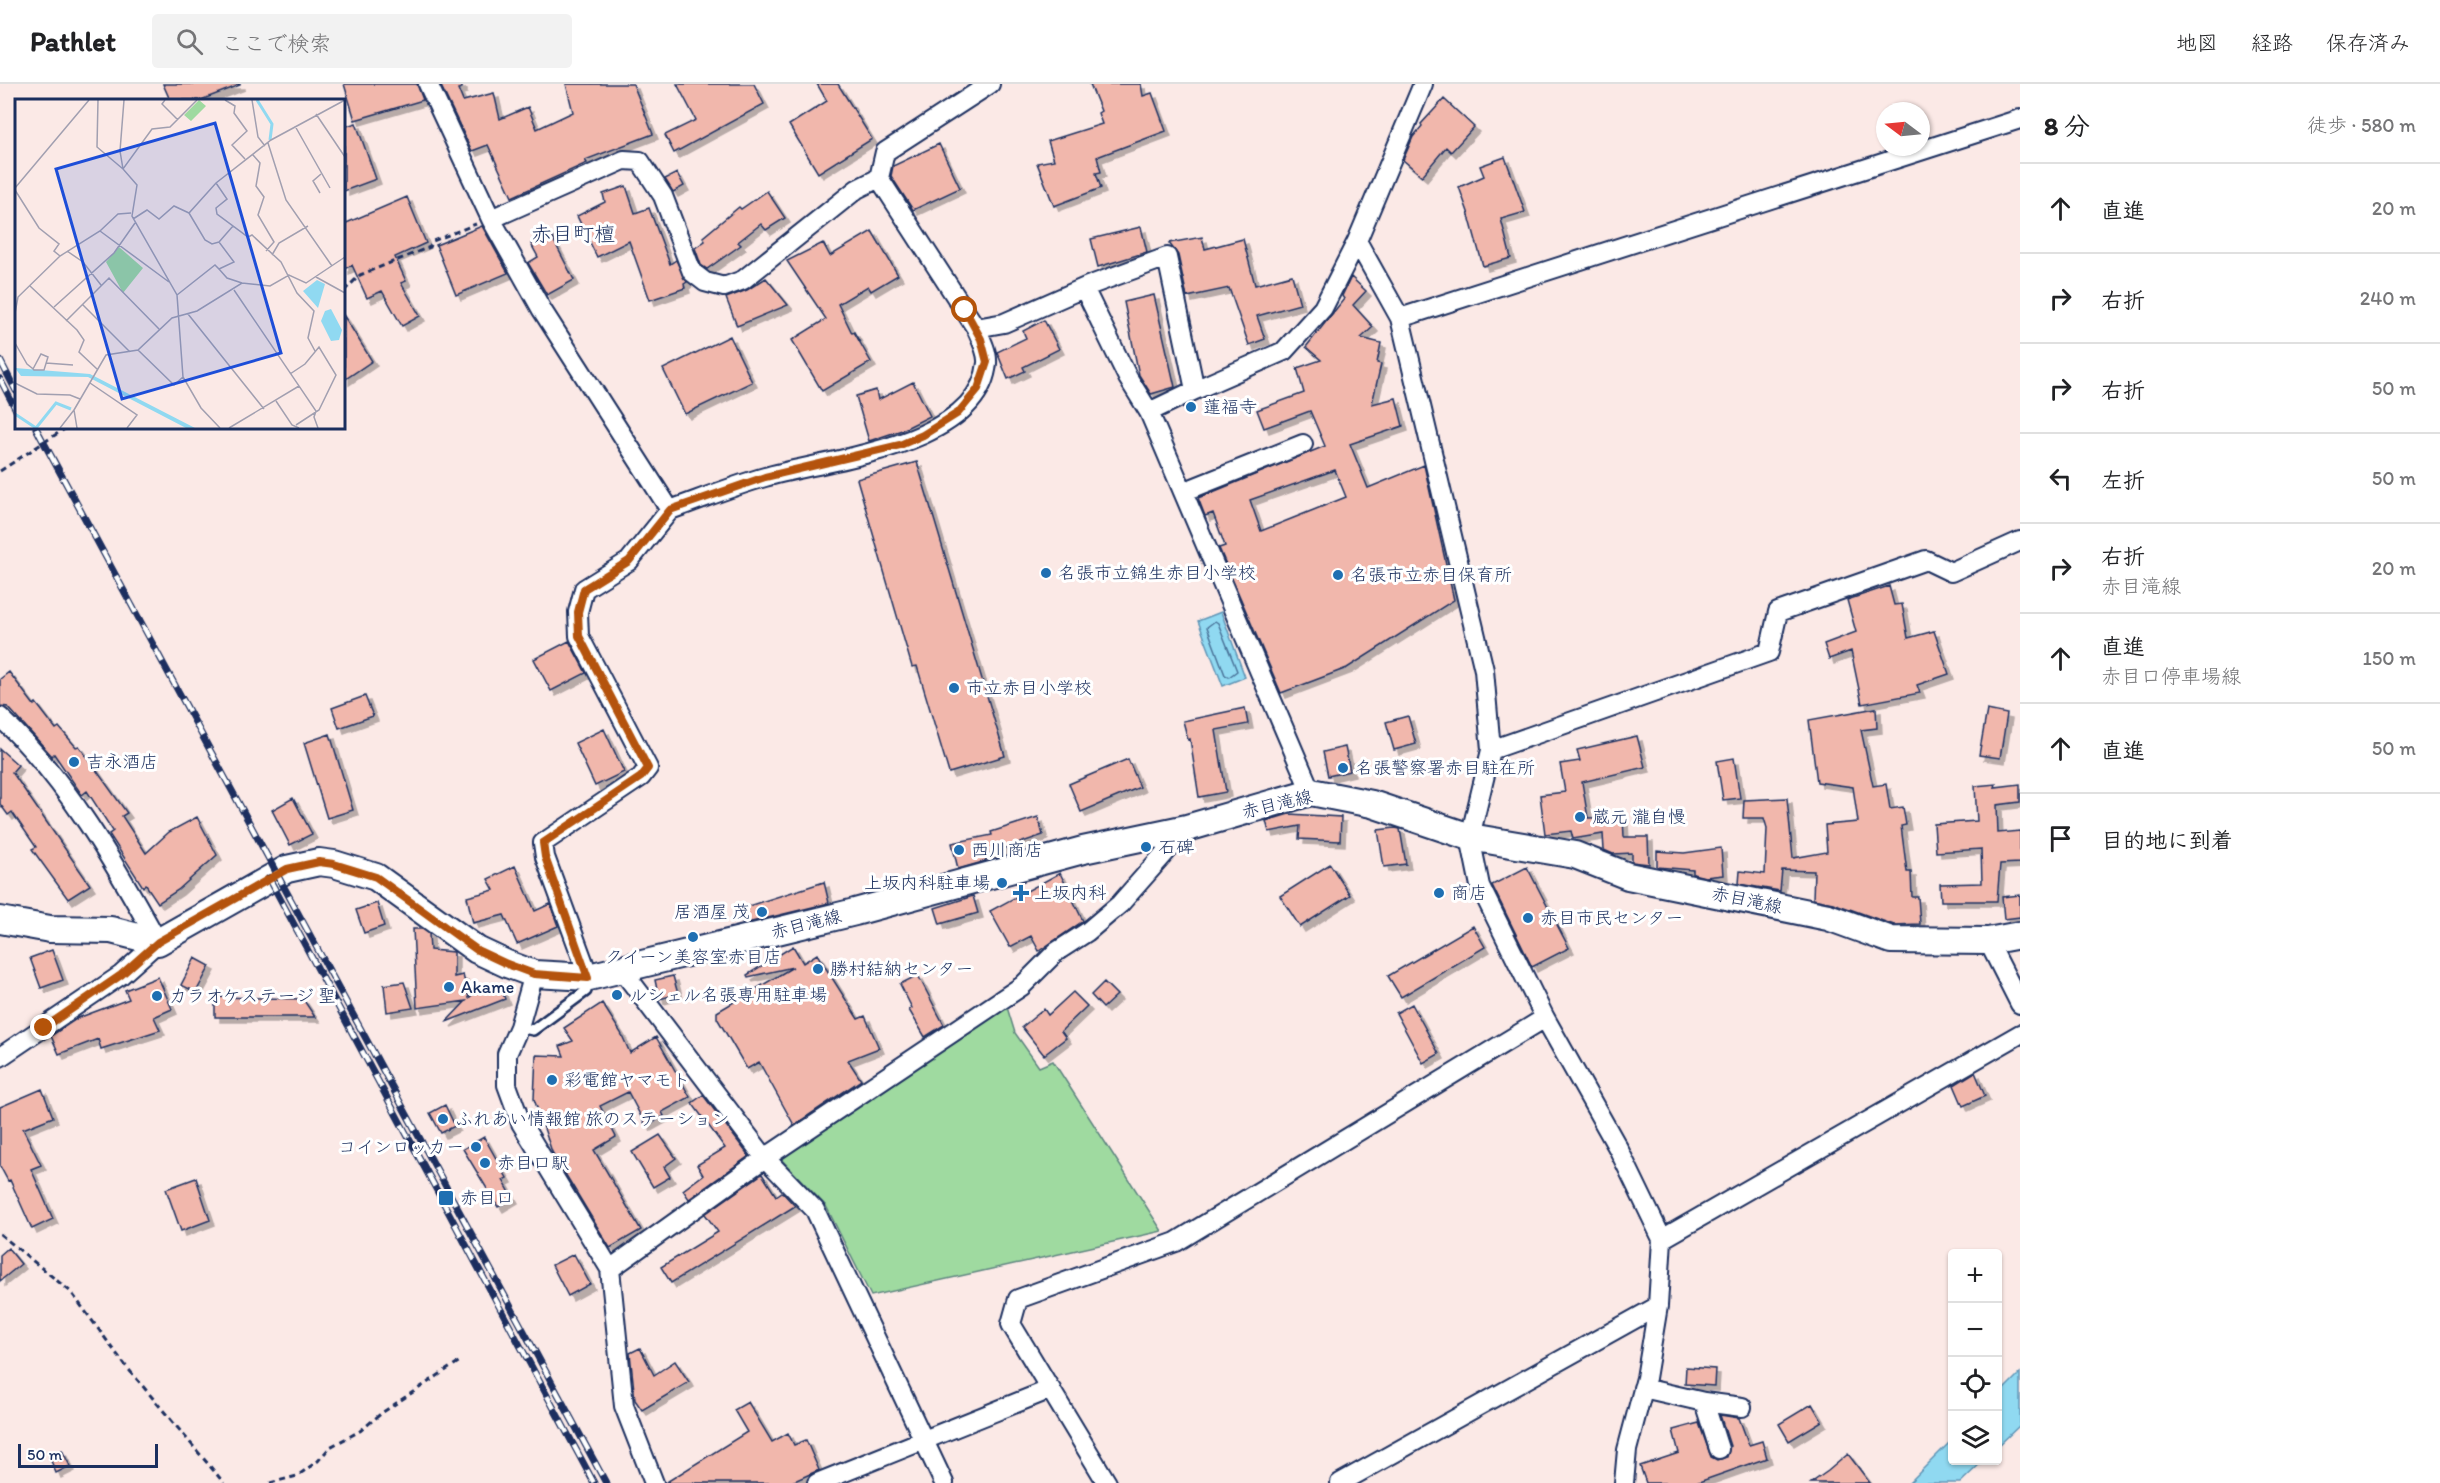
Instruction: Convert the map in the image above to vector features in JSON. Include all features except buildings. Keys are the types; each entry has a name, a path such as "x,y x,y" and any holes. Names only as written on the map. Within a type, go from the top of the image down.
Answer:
{"main road":[{"name":"赤目滝線","path":"158,942 287,869 319,862 334,864 376,877 477,950 534,974 588,978 855,912 1083,850 1187,828 1311,792 1372,804 1470,837 1575,855 1628,876 1828,917 1891,940 1988,941 2020,935"},
{"path":"0,920 50,929 111,930 158,942"}],"street":[{"path":"428,84 491,219 542,310 670,510"},
{"path":"588,978 545,857 543,843 641,777 648,768 579,636 578,612 584,589 629,561 670,510 765,477 900,445 923,435 958,413 978,389 987,362 976,328 879,178 885,152 990,84"},
{"path":"1149,412 1284,351 1323,308 1357,241 1423,84"},
{"path":"1400,318 2020,119"},
{"path":"491,219 624,160 640,161 663,196 692,272 705,282 724,287 743,280 857,189 879,178"},
{"path":"1357,241 1400,318 1484,670 1491,750 1470,837 1480,886 1545,1018 1618,1148 1662,1239 1658,1306 1643,1388 1627,1450 1624,1483"},
{"path":"976,328 1004,323 1084,288 1167,257 1195,390"},
{"path":"1084,288 1128,378 1149,412 1311,792"},
{"path":"1183,492 1303,444"},
{"path":"1491,750 1769,652 1778,612 1926,560 1951,572 2020,541"},
{"path":"0,717 46,764 102,848 158,942 121,975 0,1057"},
{"path":"610,1269 765,1158 1022,986 1056,952 1087,932 1120,904 1187,828"},
{"path":"1988,941 2020,1004"},
{"path":"622,970 765,1158 814,1210 944,1483"},
{"path":"534,974 519,1027 507,1054 507,1085 521,1123 610,1269 624,1406 654,1483"},
{"path":"1107,1483 1011,1324 1018,1299 1176,1242 1545,1018"},
{"path":"1662,1239 2020,1035"},
{"path":"1340,1483 1658,1306"},
{"path":"1643,1388 1704,1402 1742,1407"},
{"path":"817,1483 1051,1389"},
{"path":"1704,1402 1719,1449"}],"lane":[{"path":"519,1027 533,1030 586,991 588,978"}],"path":[{"path":"345,290 360,275 430,247 433,241 491,219"},
{"path":"0,471 64,429"},
{"path":"0,1234 71,1292 125,1365 224,1483"},
{"path":"270,1483 297,1476 318,1461 330,1447 360,1431 383,1412 460,1361"}],"green space":[{"path":"1006,1004 1015,1033 1039,1067 1053,1061 1162,1231 871,1296 826,1206 778,1156"}],"water":[{"path":"1221,612 1245,677 1223,686 1198,621"},
{"path":"2020,1373 2020,1425 2002,1442 2002,1411 2002,1391"},
{"path":"1948,1444 1948,1465 1979,1465 1960,1483 1909,1483"}],"railway":[{"path":"0,360 15,389"},
{"path":"0,379 15,408"},
{"path":"37,429 606,1483"},
{"path":"269,878 594,1483"}],"place":[{"name":"蓮福寺","path":"1191,407"},
{"name":"名張市立錦生赤目小学校","path":"1046,573"},
{"name":"名張市立赤目保育所","path":"1338,575"},
{"name":"市立赤目小学校","path":"954,688"},
{"name":"吉永酒店","path":"74,762"},
{"name":"名張警察署赤目駐在所","path":"1343,768"},
{"name":"蔵元 瀧自慢","path":"1580,817"},
{"name":"石碑","path":"1146,847"},
{"name":"西川商店","path":"959,850"},
{"name":"上坂内科駐車場","path":"1002,883"},
{"name":"上坂内科","path":"1021,893"},
{"name":"商店","path":"1439,893"},
{"name":"居酒屋 茂","path":"762,912"},
{"name":"赤目市民センター","path":"1528,918"},
{"name":"クイーン美容室赤目店","path":"693,937"},
{"name":"勝村結納センター","path":"818,969"},
{"name":"Akame","path":"449,987"},
{"name":"ルシェル名張専用駐車場","path":"617,995"},
{"name":"カラオケステージ 聖","path":"157,996"},
{"name":"彩電館ヤマモト","path":"552,1080"},
{"name":"ふれあい情報館 旅のステーション","path":"443,1119"},
{"name":"コインロッカー","path":"476,1147"},
{"name":"赤目口駅","path":"485,1163"},
{"name":"赤目口","path":"446,1198"}],"district":[{"name":"赤目町檀","path":"573,233"}],"route":[{"path":"44,1028 121,975 158,942 287,869 319,862 334,864 376,877 477,950 507,964 534,974 562,978 588,978 545,857 543,843 593,807 641,777 648,768 579,636 578,612 584,589 629,561 670,510 765,477 900,445 923,435 958,413 978,389 987,362 981,339 965,310"}]}
